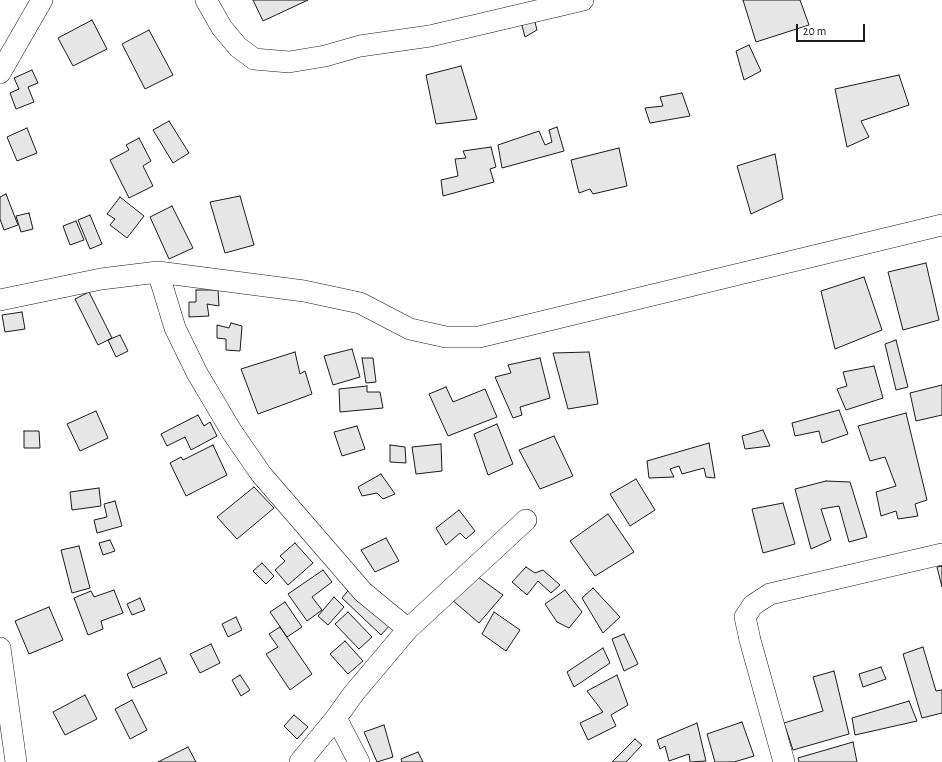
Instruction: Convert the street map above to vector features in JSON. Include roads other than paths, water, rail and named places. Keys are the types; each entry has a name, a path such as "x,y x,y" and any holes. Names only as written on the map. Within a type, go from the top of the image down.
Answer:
{"street":[{"path":"0,73 42,0"},
{"path":"206,0 222,28 238,47 254,59 289,62 325,56 360,46 430,36 583,0"},
{"path":"0,300 100,279 158,272 304,291 360,303 410,329 446,337 479,337 942,225"},
{"path":"158,272 175,328 197,373 232,432 261,474 363,592 408,629"},
{"path":"300,762 336,718 354,693 408,629 526,520"},
{"path":"784,762 745,617 753,605 770,594 942,554"},
{"path":"0,648 9,751"},
{"path":"336,718 359,762"}]}
